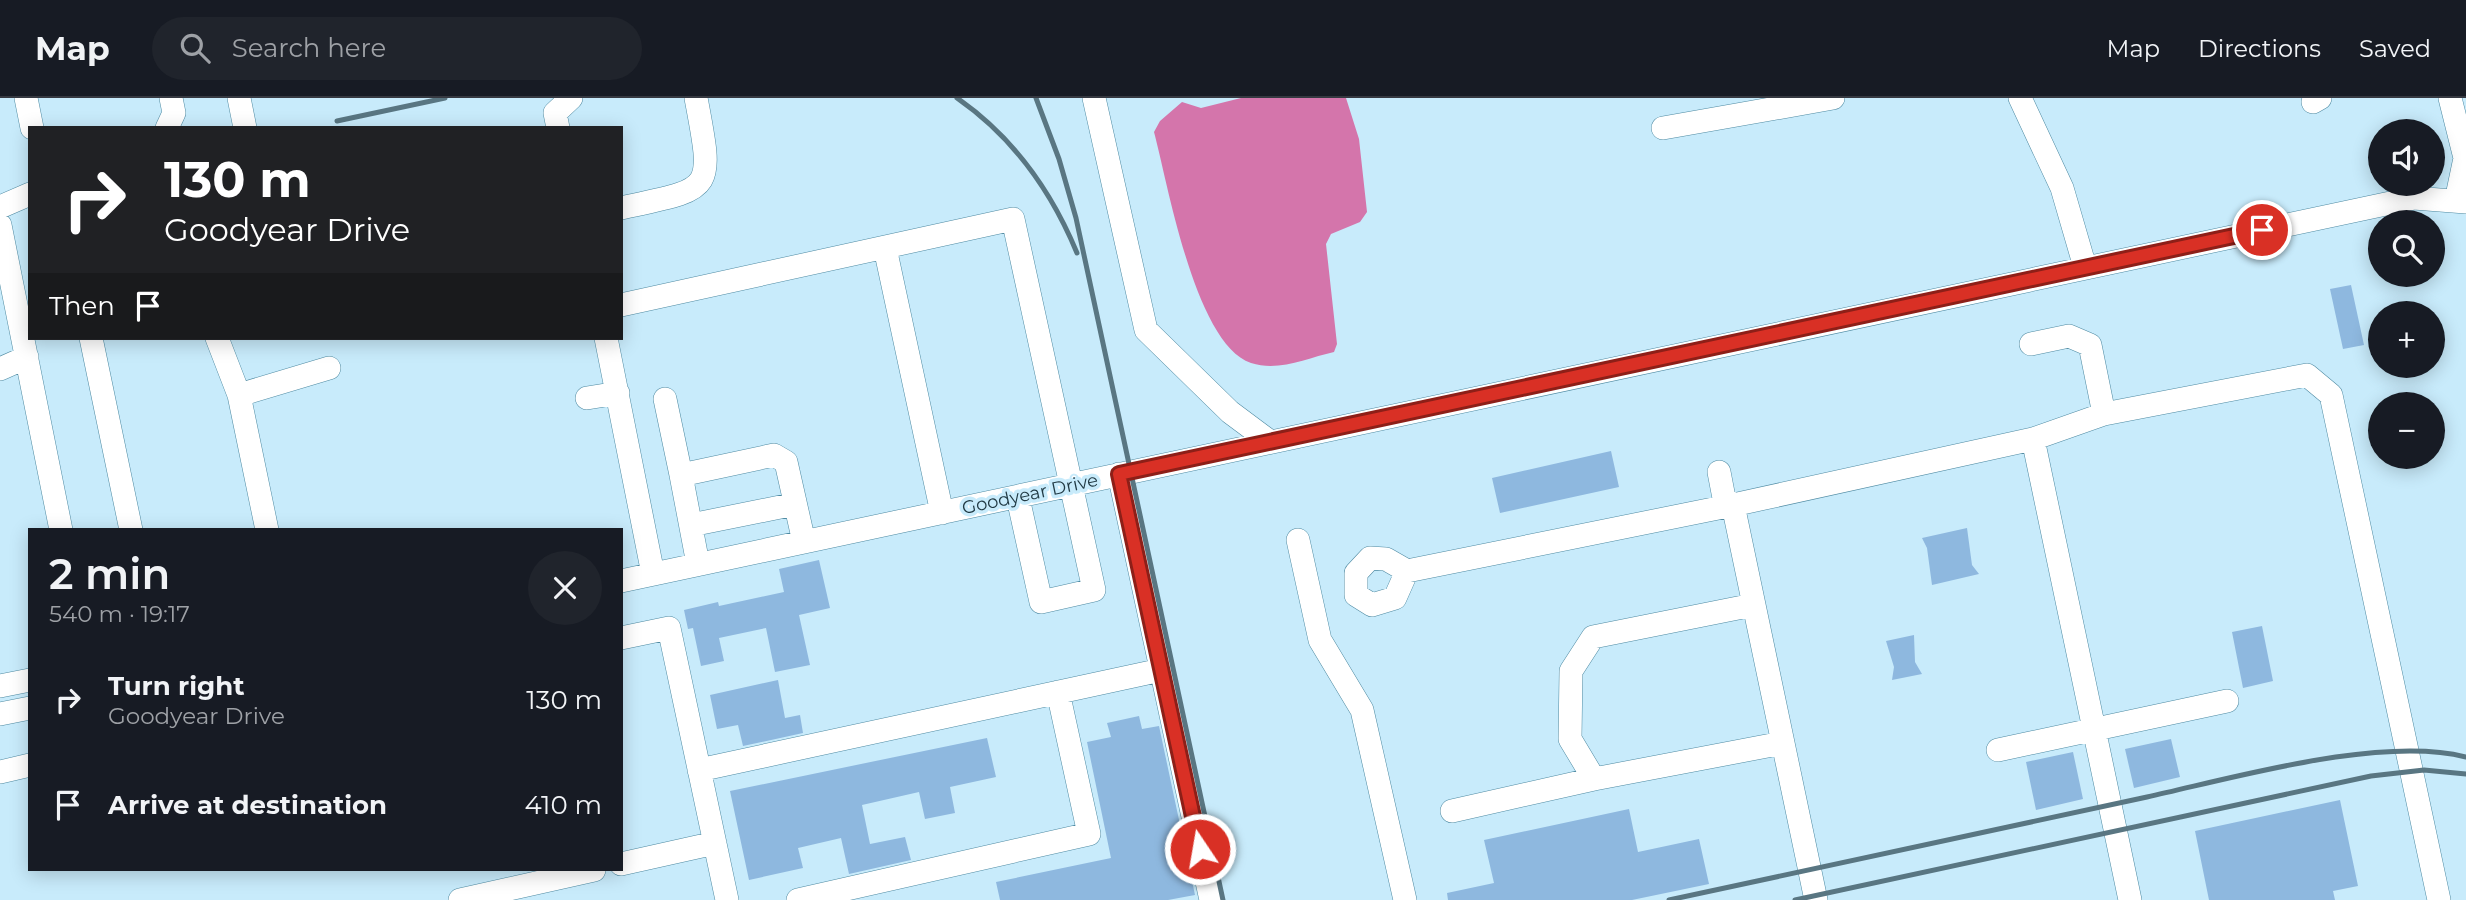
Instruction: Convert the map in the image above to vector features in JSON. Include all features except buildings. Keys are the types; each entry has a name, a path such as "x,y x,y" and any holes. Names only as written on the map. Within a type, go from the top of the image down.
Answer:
{"street":[{"path":"26,98 32,126"},
{"path":"168,126 174,113 171,98"},
{"path":"239,98 246,126"},
{"path":"558,126 555,113 571,98"},
{"path":"623,208 684,194 700,185 706,170 706,151 696,98"},
{"path":"1094,98 1146,330 1230,412 1269,441"},
{"path":"1663,128 1833,98"},
{"path":"2020,98 2062,188 2085,267"},
{"path":"2450,98 2465,158 2461,201"},
{"path":"0,207 28,195"},
{"name":"Goodyear Drive","path":"623,581 2414,198 2461,201"},
{"path":"623,305 1013,219 1094,590 1041,602 1018,498"},
{"path":"0,225 6,279 27,357 61,528"},
{"path":"885,248 942,513"},
{"path":"2031,344 2069,335 2090,345 2104,414"},
{"path":"91,340 131,528"},
{"path":"218,340 239,395 267,528"},
{"path":"606,340 653,574"},
{"path":"0,369 27,357"},
{"path":"239,395 329,368"},
{"path":"1407,571 1732,505 2033,439 2104,414 2307,375 2331,395 2439,900"},
{"path":"587,398 618,393"},
{"path":"665,399 698,564"},
{"path":"2033,439 2130,900"},
{"path":"681,475 774,455 786,462 804,542"},
{"path":"1719,472 1724,498 1732,505 1816,900"},
{"path":"1119,474 1211,900"},
{"path":"691,525 795,504"},
{"path":"1298,540 1320,640 1362,710 1405,900"},
{"path":"1594,779 1570,739 1571,671 1593,637 1753,605"},
{"path":"623,638 669,628 727,900"},
{"path":"699,770 1161,670"},
{"path":"0,686 28,680"},
{"path":"798,900 1089,834 1058,692"},
{"path":"1998,750 2227,701"},
{"path":"0,714 28,708"},
{"path":"1452,811 1594,779 1783,743"},
{"path":"0,772 28,765"},
{"path":"623,864 715,843"},
{"path":"460,900 590,871"}],"shaded area":[{"path":"1241,98 1346,98 1359,139 1367,212 1360,222 1331,234 1326,244 1337,344 1334,352 1282,365 1251,363 1231,350 1214,326 1199,295 1176,223 1154,132 1160,121 1182,102 1201,108"}],"railway":[{"path":"337,121 445,98"},
{"path":"957,98 996,130 1028,166 1055,208 1077,253"},
{"path":"1036,98 1059,159 1076,218 1223,900"},
{"path":"1669,900 2307,762 2393,751 2431,752 2466,757"},
{"path":"1795,900 2371,776 2424,770 2466,774"}],"route":[{"path":"1200,849 1119,474 2262,230"}]}
